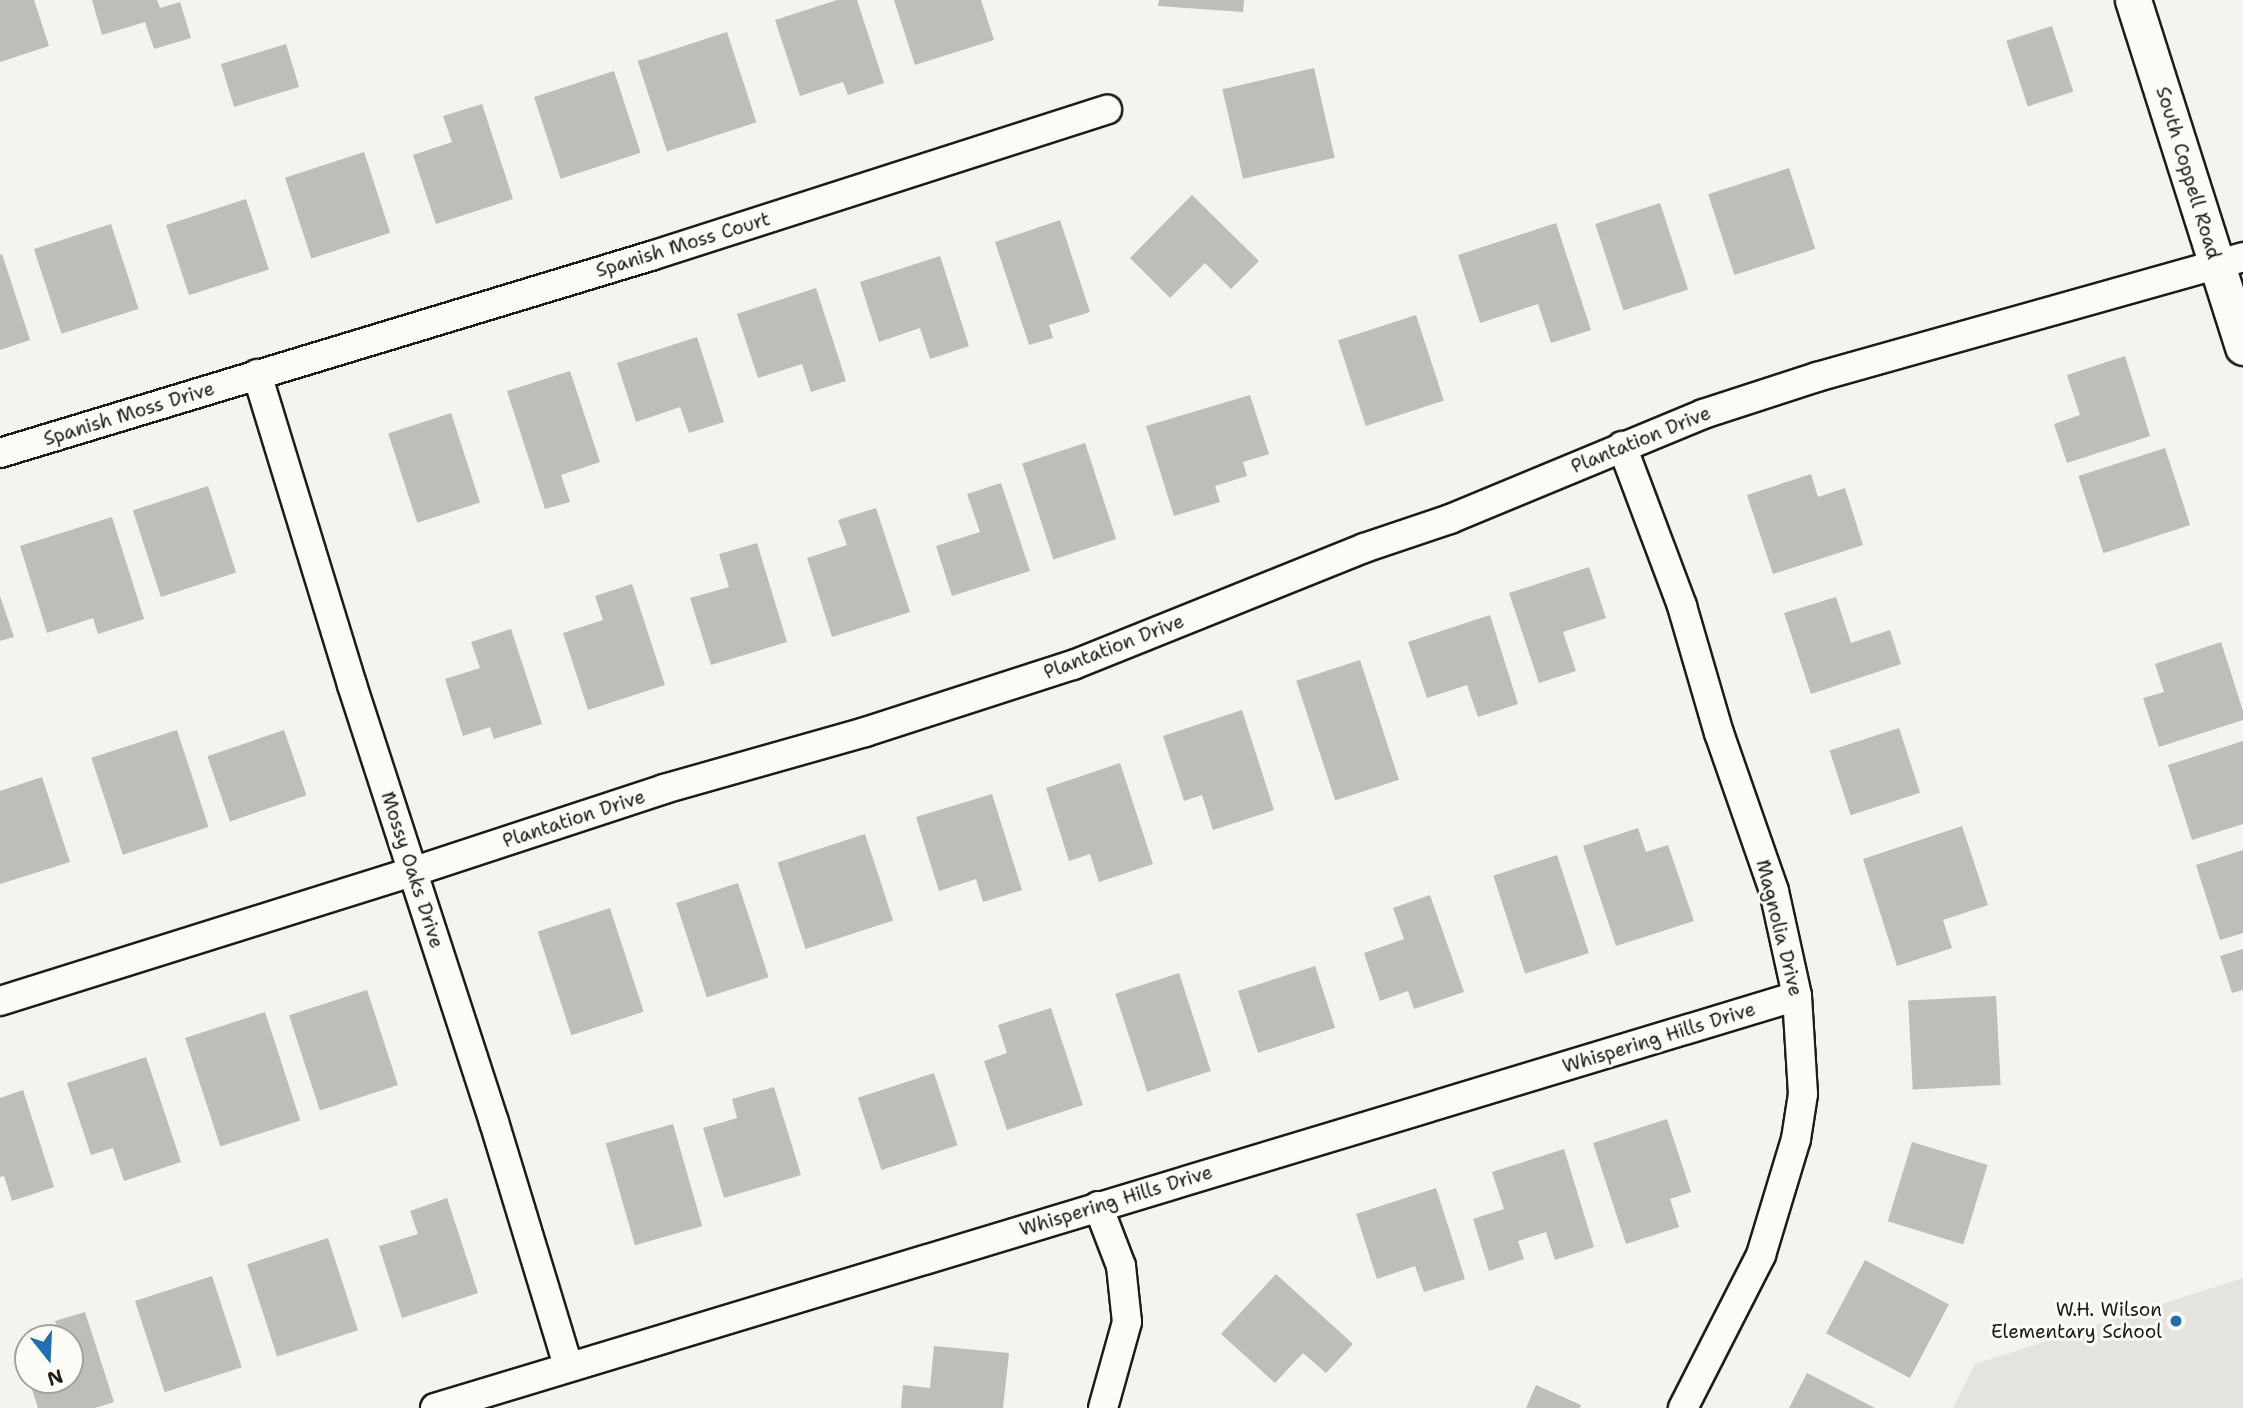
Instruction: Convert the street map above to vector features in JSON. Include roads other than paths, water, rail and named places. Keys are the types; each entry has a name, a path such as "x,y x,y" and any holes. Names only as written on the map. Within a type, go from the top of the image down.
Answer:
{"street":[{"name":"South Coppell Road","path":"2133,0 2230,261 2243,347"},
{"name":"Spanish Moss Court","path":"257,374 651,256 1107,110"},
{"name":"Plantation Drive","path":"0,1001 412,872 664,789 865,732 1073,665 1364,548 1450,519 1703,414 1817,377 2230,261"},
{"name":"Spanish Moss Drive","path":"0,453 257,374"},
{"name":"Mossy Oaks Drive","path":"257,374 412,872 494,1122 568,1366"},
{"name":"Magnolia Drive","path":"1622,446 1682,606 1719,733 1774,891 1797,996 1803,1094 1796,1139 1762,1255 1683,1408"},
{"name":"Whispering Hills Drive","path":"435,1408 1797,996"},
{"path":"1097,1206 1121,1266 1126,1322 1102,1408"}],"place":[{"name":"W.H. Wilson Elementary School","path":"2176,1321"}]}
